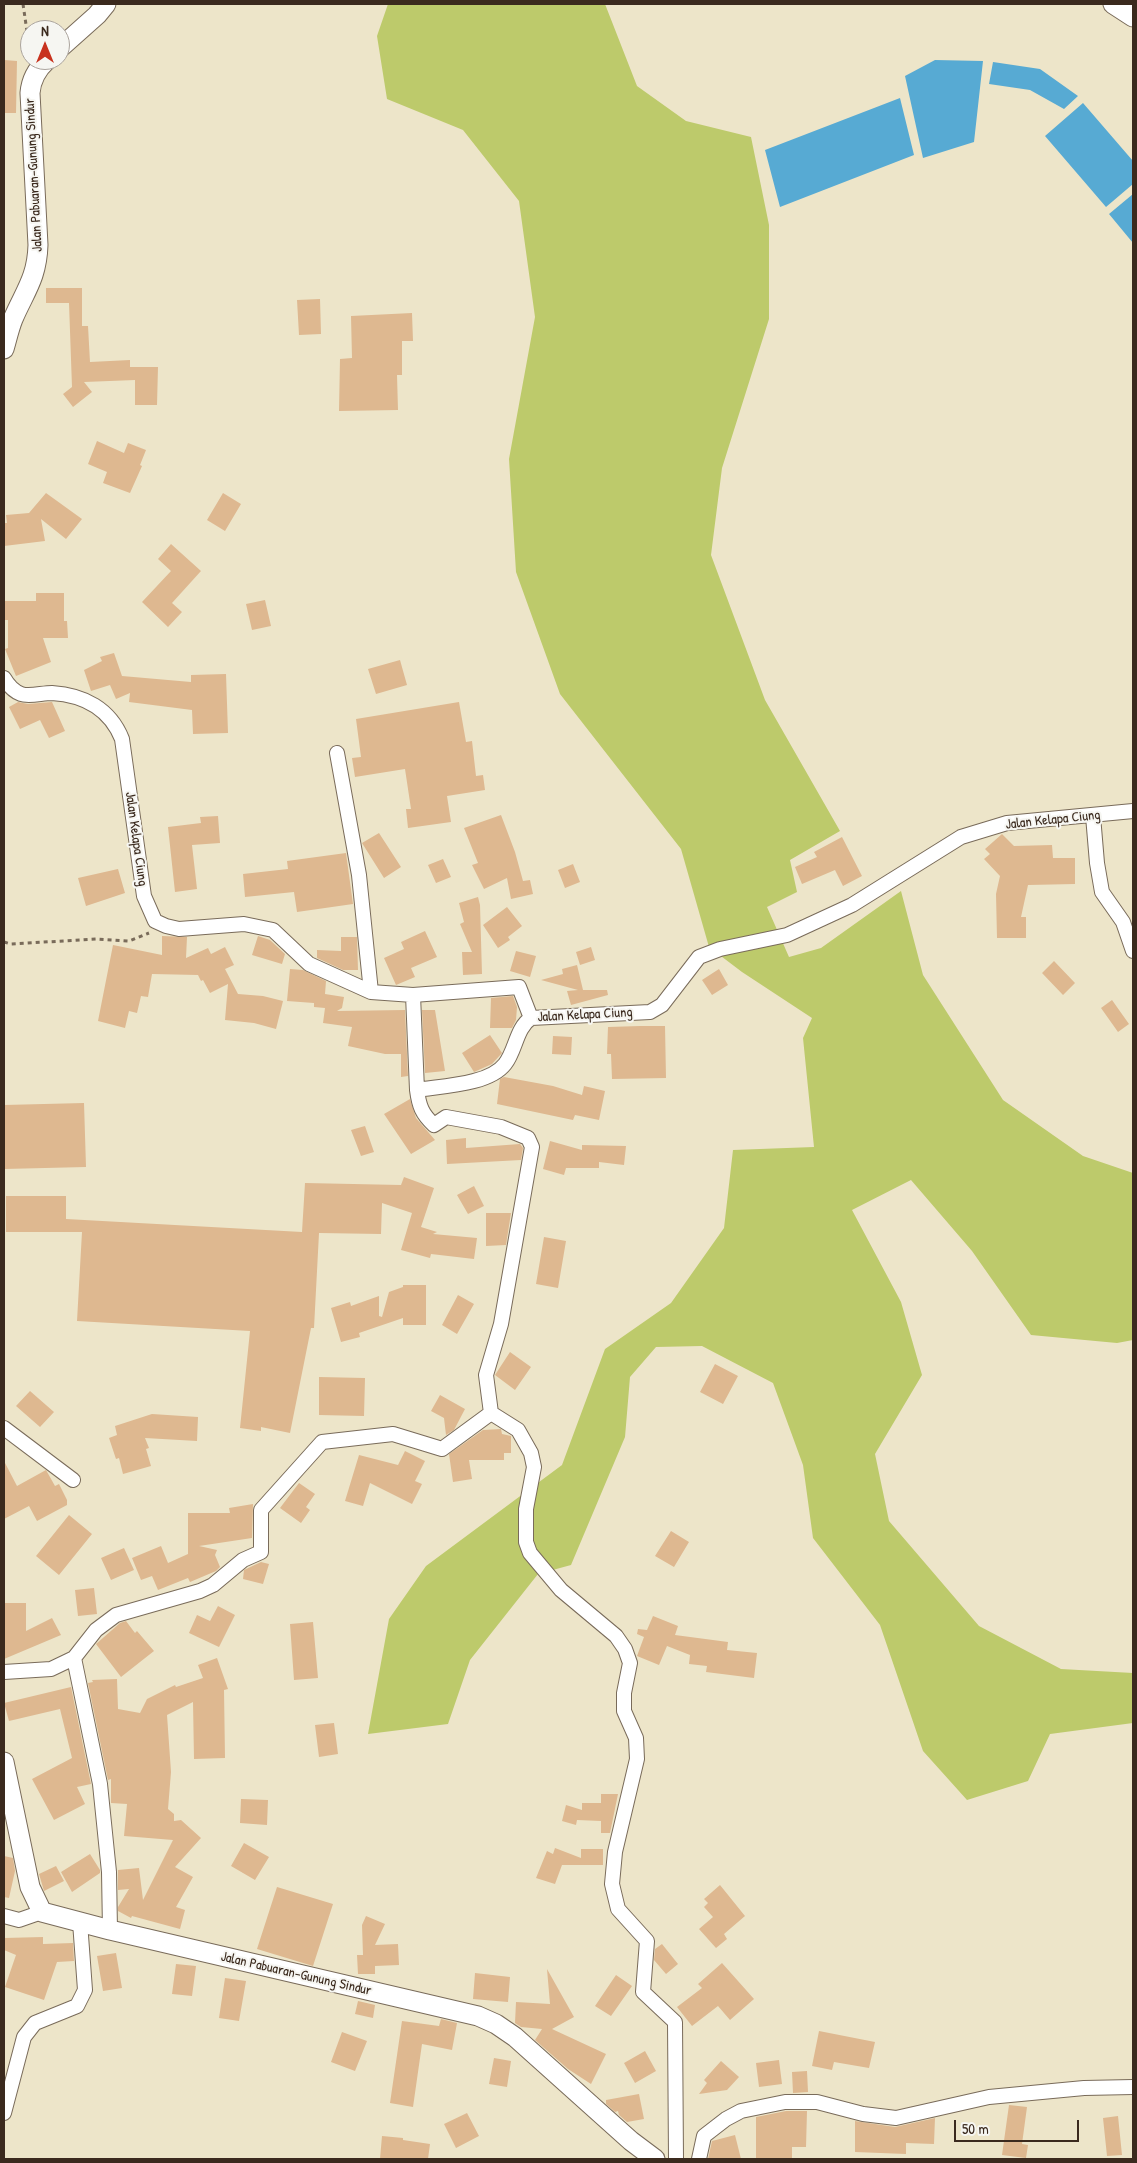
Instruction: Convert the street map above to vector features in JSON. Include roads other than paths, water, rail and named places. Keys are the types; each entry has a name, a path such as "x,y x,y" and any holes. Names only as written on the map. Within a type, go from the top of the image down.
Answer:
{"street":[{"path":"70,39 97,15 106,4"},
{"path":"1113,4 1133,17"},
{"name":"Jalan Pabuaran–Gunung Sindur","path":"4,350 13,319 32,282 37,264 38,245 30,93 31,84 38,70"},
{"name":"Jalan Kelapa Ciung","path":"4,678 9,687 22,694 52,693 80,698 92,704 116,723 122,739 144,896 155,921 166,926 179,928 244,924 274,930 309,964 371,992"},
{"path":"338,753 359,875 371,992 412,995 519,987 531,1018"},
{"name":"Jalan Kelapa Ciung","path":"417,1090 483,1079 495,1073 505,1064 524,1023 531,1018 650,1012 662,1005 699,957 720,949 787,935 820,920 852,905 961,837 1007,824 1133,811"},
{"path":"1093,816 1097,864 1102,892 1123,922 1133,951"},
{"path":"412,995 417,1090 420,1107 425,1117 434,1125 446,1117 501,1127 528,1138 532,1147 501,1324 486,1375 491,1413"},
{"path":"4,1672 51,1669 74,1658 96,1630 116,1615 200,1591 213,1584 243,1560 260,1552 260,1510 322,1442 393,1434 442,1449 491,1413"},
{"path":"491,1413 518,1430 531,1453 534,1467 526,1509 526,1542 530,1553 561,1590 616,1636 625,1648 630,1663 624,1693 624,1711 636,1738 637,1759 615,1852 612,1884 618,1909 647,1941 643,1992 675,2022 676,2159"},
{"path":"4,1428 73,1480"},
{"path":"74,1658 100,1784 108,1872 110,1930"},
{"path":"4,1762 30,1886 42,1912 19,1920 4,1916"},
{"name":"Jalan Pabuaran–Gunung Sindur","path":"42,1912 110,1930 478,2016 515,2037 631,2141 655,2159"},
{"path":"4,2113 24,2037 35,2023 77,2006 85,1990 80,1922"},
{"path":"699,2159 704,2136 726,2119 741,2111 785,2102 817,2102 863,2114 896,2118 988,2097 1084,2088 1133,2087"}],"water":[{"path":"935,60 983,61 974,142 923,158 905,76"},
{"path":"993,62 1040,69 1078,96 1064,109 1030,90 989,84"},
{"path":"900,98 914,155 780,207 765,150"},
{"path":"1083,103 1133,161 1133,184 1106,207 1045,136"},
{"path":"1133,194 1133,243 1109,214"}]}
